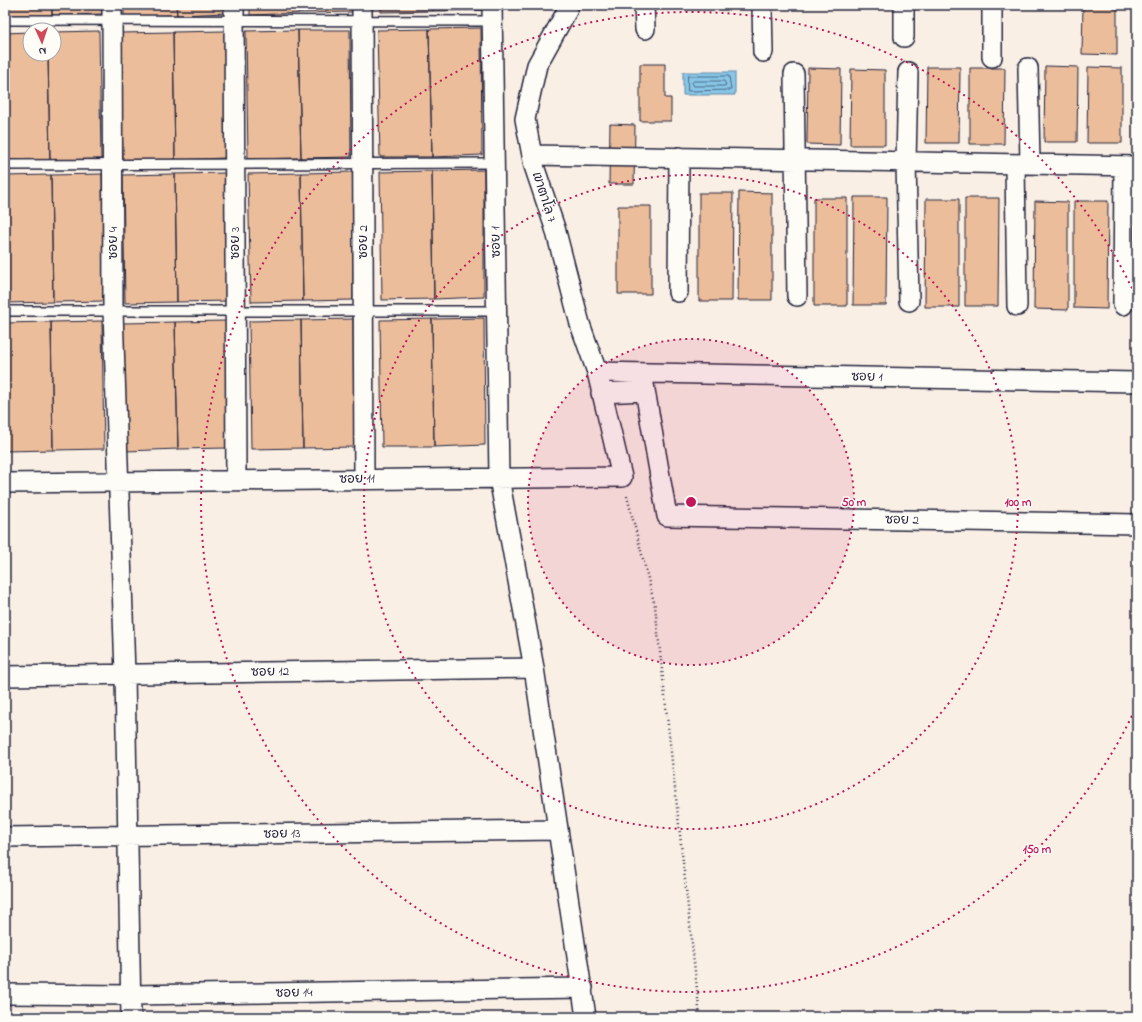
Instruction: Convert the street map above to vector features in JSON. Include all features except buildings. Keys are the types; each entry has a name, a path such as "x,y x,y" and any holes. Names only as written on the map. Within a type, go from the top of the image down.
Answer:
{"street":[{"name":"เขาตาโล 7","path":"568,5 568,9 536,65 525,120 532,155 555,228 580,324 597,372 600,393"},
{"path":"644,5 645,29"},
{"path":"762,5 763,52"},
{"path":"904,5 904,37"},
{"path":"992,5 992,57"},
{"name":"ซอย 4","path":"112,13 113,311 125,674 131,1017"},
{"name":"ซอย 3","path":"234,13 236,480"},
{"name":"ซอย 2","path":"362,13 364,479"},
{"name":"ซอย 1","path":"492,13 499,478 534,668 583,988 586,1017"},
{"path":"1016,306 1028,68"},
{"path":"908,72 906,162 909,301"},
{"path":"794,74 797,296"},
{"path":"532,155 1131,166 1123,305"},
{"path":"678,292 679,157"},
{"name":"ซอย 1","path":"597,372 644,382 1137,382"},
{"name":"ซอย 2","path":"644,382 667,516 1137,524"},
{"name":"ซอย 1","path":"600,393 644,382"},
{"path":"600,393 622,477"},
{"name":"ซอย 11","path":"5,483 622,477"},
{"name":"ซอย 12","path":"5,676 534,668"},
{"name":"ซอย 13","path":"5,837 558,830"},
{"name":"ซอย 14","path":"5,994 131,995 583,988"}],"lane":[{"path":"5,20 112,13 492,13"},
{"path":"5,165 494,163"},
{"path":"5,311 497,311"}],"path":[{"path":"622,477 655,606 700,1017"}],"water":[{"path":"683,72 735,72 735,95 683,95"}]}
